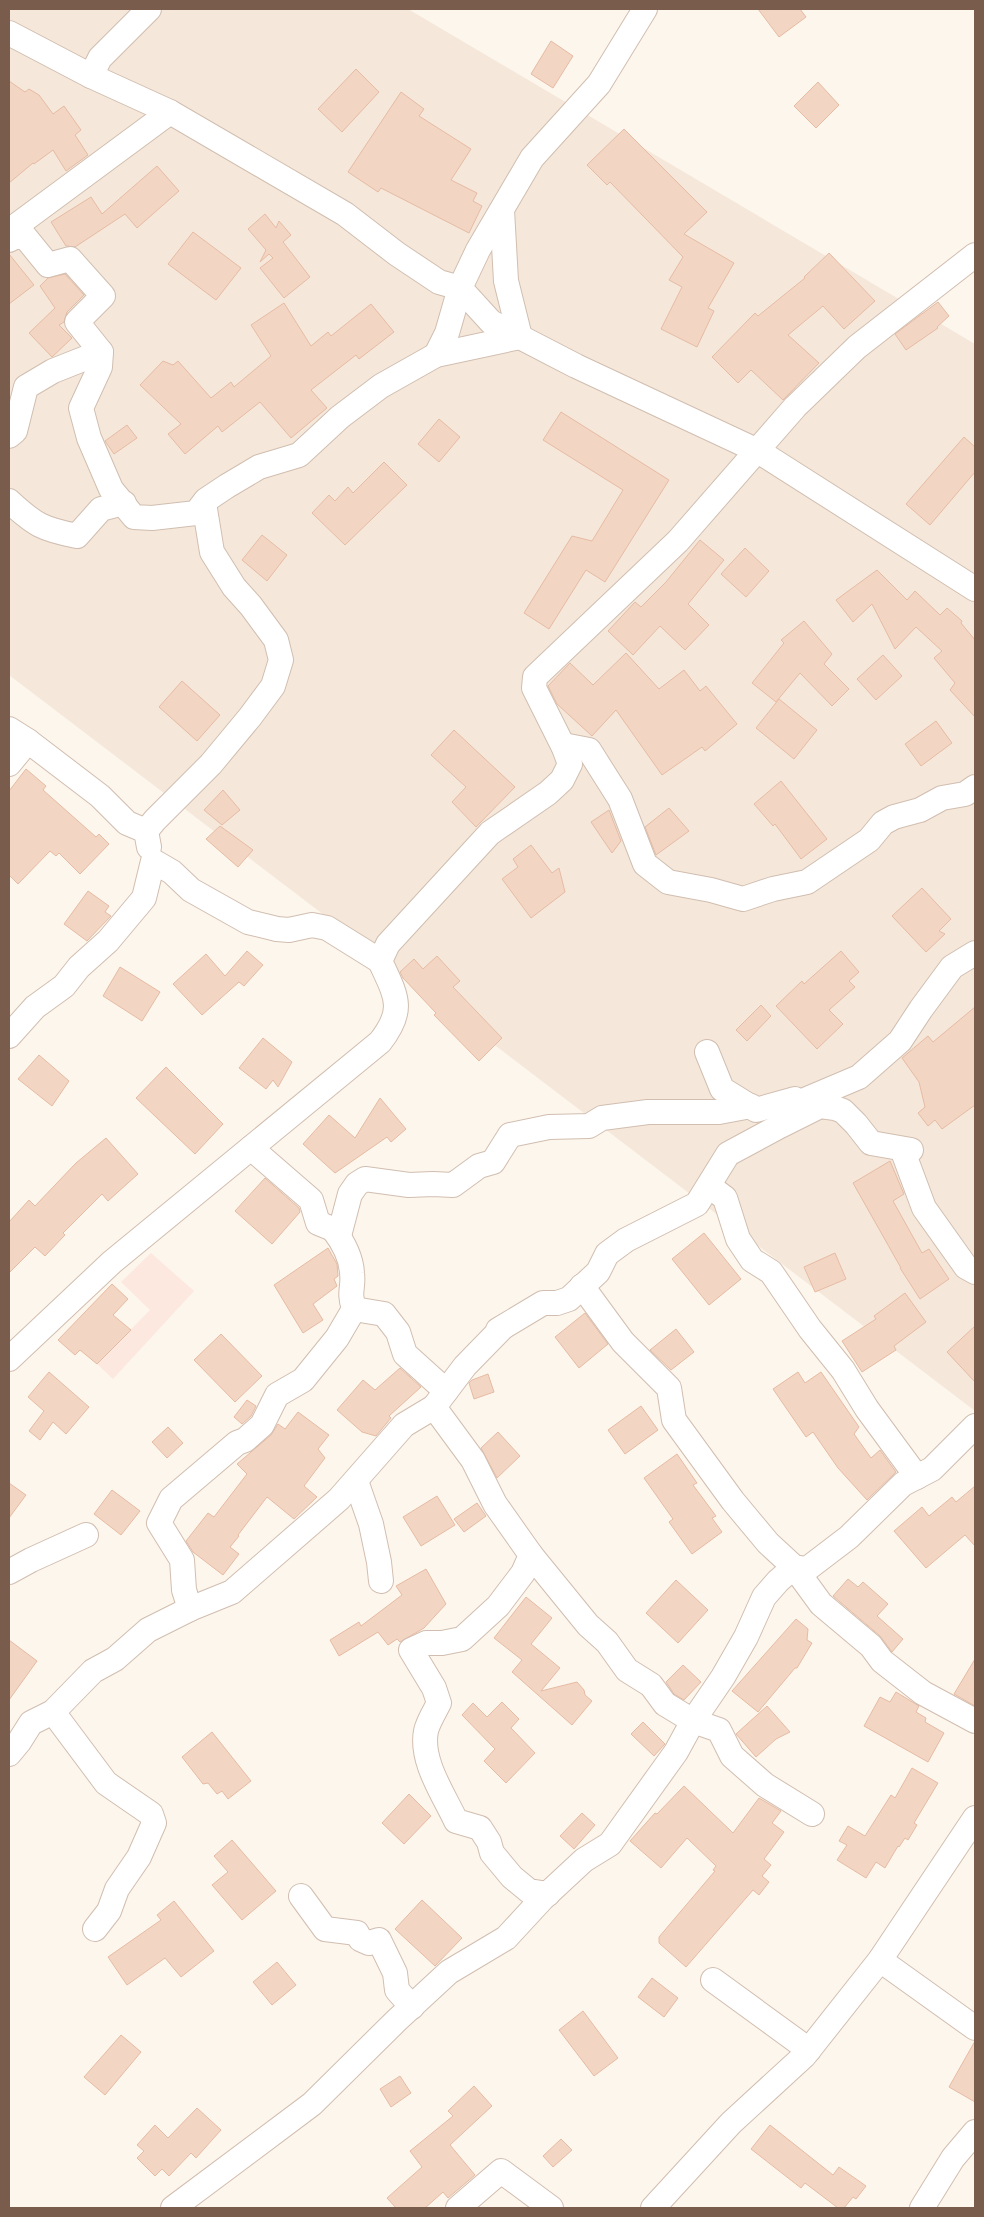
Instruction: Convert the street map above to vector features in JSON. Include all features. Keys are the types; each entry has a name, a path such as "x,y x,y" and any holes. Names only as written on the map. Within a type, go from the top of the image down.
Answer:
{"street":[{"path":"92,76 100,58 149,9"},
{"path":"436,355 447,333 460,288 478,250 532,158 599,84 645,9"},
{"path":"9,32 92,76 170,112 345,214 397,254 439,282 460,288 491,322 576,366 758,451 975,589"},
{"path":"9,231 170,112"},
{"path":"502,210 506,282 520,337"},
{"path":"9,240 22,233 48,265 70,260 103,296 77,322 101,352 100,367 81,408 89,438 111,489 134,517 152,518 196,513 204,503 227,486 260,468 299,455 340,417 381,386 436,355 520,337"},
{"path":"380,960 388,944 490,833 548,793 562,780 570,764 563,745 534,688 535,677 678,541 795,407 857,347 975,254"},
{"path":"9,436 15,431 26,387 53,371 101,352"},
{"path":"9,501 29,520 48,530 77,536 101,509 124,503"},
{"path":"152,866 146,831 211,764 250,717 273,686 281,660 276,640 251,606 234,587 212,552 204,503"},
{"path":"9,764 18,735 100,796 127,823 146,831"},
{"path":"563,745 589,750 620,799 645,864 668,882 711,890 743,899 773,889 806,882 869,840 883,823 894,817 920,810 942,798 965,794 975,787"},
{"path":"9,1036 35,1007 64,986 79,968 108,941 144,898 153,861 172,872 191,890 248,922 289,930 312,925 327,928 380,960 398,1002 392,1026 380,1042 112,1262 9,1359"},
{"path":"791,1116 807,1099 860,1078 900,1041 952,967 975,953"},
{"path":"707,1052 722,1089 756,1110 795,1100 791,1116"},
{"path":"251,1148 311,1200 318,1223 340,1232 350,1194 357,1184 365,1179 408,1185 453,1185 479,1166 493,1162 510,1135 549,1127 590,1126 602,1118 648,1112 720,1112 751,1106"},
{"path":"12,1744 31,1723 53,1712 93,1671 115,1659 148,1630 190,1608 232,1592 339,1499 404,1425 440,1399 465,1366 500,1329 543,1303 557,1303 569,1299 598,1272 607,1254 626,1240 697,1204 728,1154 791,1116 820,1106 835,1108 843,1111 856,1124 871,1144 906,1150 924,1208 966,1267 975,1272"},
{"path":"709,1186 725,1198 738,1239 752,1260 771,1272 810,1328 843,1370 868,1409 917,1477"},
{"path":"190,1608 184,1590 182,1560 159,1524 171,1499 237,1443 245,1440 262,1426 277,1395 303,1380 337,1338 354,1309 350,1295 352,1273 345,1243 333,1229"},
{"path":"582,1286 623,1342 669,1388 674,1420 719,1482 768,1543 794,1567 821,1604 871,1646 882,1661 922,1693 975,1721"},
{"path":"354,1309 384,1314 398,1332 405,1354 440,1399 496,1504 531,1555 588,1625 606,1642 627,1670 651,1685 665,1704 692,1721 719,1730 732,1756 765,1785 812,1814"},
{"path":"794,1567 807,1570 856,1530 903,1484 932,1469 975,1426"},
{"path":"356,1481 371,1524 381,1582"},
{"path":"9,1572 86,1535"},
{"path":"531,1555 523,1573 498,1606 462,1639 442,1643 426,1643 411,1650 434,1688 439,1703 426,1731 427,1757 436,1785 448,1802 456,1821 480,1828 489,1842 492,1852 512,1877 529,1891 548,1894"},
{"path":"173,2208 312,2104 449,1972 506,1938 584,1860 610,1844 676,1752 692,1721 723,1677 746,1637 764,1597 794,1567"},
{"path":"53,1712 106,1782 151,1814 154,1824 139,1857 117,1890 109,1911 94,1929"},
{"path":"653,2208 731,2123 809,2050 880,1960 975,1818"},
{"path":"301,1896 325,1929 357,1933 360,1939 369,1943 379,1940 395,1973 397,1990 412,2007"},
{"path":"880,1960 975,2028"},
{"path":"713,1980 809,2050"},
{"path":"922,2208 953,2158 975,2132"},
{"path":"458,2208 501,2171 551,2208"}],"shaded area":[{"path":"9,9 408,9 975,344 975,1411 9,675"},
{"path":"151,1253 194,1291 113,1379 97,1364 150,1310 121,1282"}],"building":[{"path":"758,9 800,9 806,17 779,37"},
{"path":"551,41 573,56 553,88 531,74"},
{"path":"356,69 379,92 342,132 318,109"},
{"path":"9,81 25,92 29,89 39,95 53,114 64,106 81,130 75,135 88,155 66,171 53,150 33,163 9,183"},
{"path":"818,82 839,105 816,128 794,106"},
{"path":"401,92 424,109 419,116 471,149 451,180 477,193 473,201 482,206 469,233 381,188 378,192 348,172"},
{"path":"624,129 707,212 684,234 734,263 708,308 714,311 697,347 661,329 682,287 669,280 683,257 610,182 607,185 587,165"},
{"path":"157,166 179,191 137,228 125,214 75,247 66,246 51,222 91,197 102,214"},
{"path":"265,214 276,228 279,221 291,235 283,242 310,277 284,298 260,268 273,258 269,254 260,262 266,250 248,229"},
{"path":"193,232 241,268 216,300 168,264"},
{"path":"829,253 875,301 844,329 823,306 788,335 819,363 783,400 751,370 738,383 712,357 755,313 758,316 805,278"},
{"path":"9,254 34,285 9,304"},
{"path":"65,274 84,295 67,312 64,322 59,325 72,338 52,357 29,333 55,308 40,286 48,278"},
{"path":"938,302 949,316 938,328 906,350 895,334"},
{"path":"284,303 311,346 328,332 331,336 371,304 394,332 359,359 356,355 311,390 327,408 291,438 260,402 222,432 218,426 185,454 168,434 181,424 140,385 163,361 173,365 178,361 211,398 231,382 234,387 271,356 251,325"},
{"path":"561,412 669,480 605,582 586,570 549,629 524,613 572,536 592,541 623,490 543,440"},
{"path":"439,419 460,437 439,462 418,444"},
{"path":"127,425 137,438 114,454 105,441"},
{"path":"964,437 975,447 975,472 930,525 906,504"},
{"path":"384,462 407,485 345,545 312,513 329,495 335,501 348,487 353,493"},
{"path":"262,535 287,555 267,581 242,560"},
{"path":"700,540 724,560 688,604 709,625 685,650 660,626 633,655 608,631 635,602 641,607 666,582"},
{"path":"745,548 769,571 746,597 721,574"},
{"path":"877,570 907,600 915,591 940,615 947,608 962,621 961,623 975,640 975,717 950,690 955,683 934,658 942,651 916,627 895,649 872,604 853,622 836,600"},
{"path":"804,621 832,654 824,664 849,689 832,706 800,673 776,702 752,683 784,643 781,640"},
{"path":"626,653 659,689 684,670 700,691 706,686 737,724 705,751 702,747 662,775 616,710 592,736 557,704 548,686 570,663 593,685"},
{"path":"883,655 902,676 876,700 857,679"},
{"path":"182,681 220,715 197,741 159,707"},
{"path":"779,699 817,730 794,759 756,728"},
{"path":"936,721 952,743 921,766 905,744"},
{"path":"454,730 515,787 476,827 452,802 466,787 431,755"},
{"path":"26,769 46,786 43,790 96,837 99,834 109,844 80,874 59,853 56,856 50,851 18,884 9,875 9,791"},
{"path":"781,781 827,839 801,859 775,824 773,826 754,804"},
{"path":"223,790 240,810 222,825 204,810"},
{"path":"669,808 689,831 656,855 645,827"},
{"path":"609,810 621,841 612,853 591,822"},
{"path":"220,826 253,850 238,867 206,839"},
{"path":"531,845 552,873 559,868 565,892 531,918 502,879 518,867 513,859"},
{"path":"922,888 951,919 939,931 945,934 926,952 892,916"},
{"path":"88,891 109,906 105,912 111,916 87,941 64,924"},
{"path":"247,951 263,965 244,986 239,982 202,1015 173,984 206,954 225,976"},
{"path":"841,951 859,972 849,981 855,987 829,1010 843,1024 817,1049 776,1006 802,981 804,984"},
{"path":"437,956 460,981 453,987 502,1038 479,1061 434,1015 436,1013 403,978 400,972 414,959 423,969"},
{"path":"120,967 160,992 142,1021 103,996"},
{"path":"761,1005 771,1016 747,1041 736,1030"},
{"path":"975,1007 975,1105 942,1129 935,1120 928,1126 918,1113 925,1107 919,1082 902,1058 928,1036 933,1042"},
{"path":"263,1038 292,1062 278,1087 273,1080 266,1089 239,1068"},
{"path":"39,1055 69,1081 52,1106 18,1079"},
{"path":"166,1067 223,1124 195,1154 136,1098"},
{"path":"380,1098 406,1129 391,1142 387,1137 335,1173 303,1144 329,1115 355,1138"},
{"path":"106,1138 138,1174 108,1201 102,1194 63,1233 65,1235 45,1256 35,1247 9,1273 9,1222 29,1200 35,1206 76,1163"},
{"path":"890,1161 904,1194 893,1201 922,1253 929,1249 949,1279 920,1299 900,1268 853,1183"},
{"path":"265,1178 299,1208 300,1212 272,1244 235,1211"},
{"path":"704,1233 741,1279 709,1305 672,1259"},
{"path":"328,1248 337,1264 338,1276 334,1279 337,1286 313,1304 323,1320 303,1333 274,1285"},
{"path":"835,1253 846,1279 815,1292 804,1267"},
{"path":"112,1284 128,1299 113,1315 131,1330 97,1364 80,1350 75,1355 58,1340"},
{"path":"905,1293 926,1322 894,1346 896,1350 862,1372 842,1341 876,1319 874,1316"},
{"path":"585,1313 608,1344 579,1368 555,1337"},
{"path":"975,1326 975,1382 947,1352"},
{"path":"676,1329 694,1352 671,1370 650,1350"},
{"path":"221,1334 262,1376 235,1402 194,1360"},
{"path":"400,1368 421,1387 389,1416 391,1418 376,1436 362,1432 337,1410 363,1380 375,1390"},
{"path":"49,1372 89,1407 66,1434 53,1422 40,1440 29,1431 44,1411 28,1397"},
{"path":"798,1372 805,1383 821,1372 859,1427 854,1434 871,1458 880,1450 896,1472 867,1500 838,1468 813,1432 806,1437 773,1389"},
{"path":"488,1374 494,1392 474,1399 469,1383"},
{"path":"247,1400 256,1406 251,1416 242,1424 234,1417"},
{"path":"641,1406 658,1430 625,1454 608,1430"},
{"path":"298,1412 329,1435 318,1449 325,1458 304,1486 317,1497 294,1519 267,1497 230,1547 239,1554 223,1575 193,1552 186,1541 208,1513 214,1517 247,1474 237,1464 271,1435 278,1424 285,1429"},
{"path":"168,1427 183,1443 167,1458 152,1442"},
{"path":"498,1432 520,1456 497,1478 481,1448"},
{"path":"677,1454 697,1483 693,1485 716,1516 712,1518 722,1532 692,1554 669,1522 673,1519 644,1478"},
{"path":"9,1483 26,1495 9,1518"},
{"path":"975,1486 975,1546 965,1535 926,1568 894,1531 922,1507 929,1516 952,1497 956,1502"},
{"path":"112,1490 140,1511 121,1535 94,1514"},
{"path":"437,1496 455,1525 421,1546 403,1517"},
{"path":"477,1503 486,1516 464,1532 454,1519"},
{"path":"426,1569 446,1604 424,1628 400,1642 397,1639 388,1645 378,1632 339,1656 330,1640 359,1622 361,1626 402,1595 396,1586"},
{"path":"848,1579 858,1587 863,1582 888,1604 877,1616 903,1639 892,1652 880,1636 833,1596"},
{"path":"676,1580 708,1610 678,1643 646,1613"},
{"path":"526,1597 552,1618 531,1644 560,1668 541,1691 577,1682 584,1690 585,1695 592,1701 572,1725 512,1672 522,1660 494,1638"},
{"path":"796,1619 808,1629 807,1640 812,1643 797,1668 758,1712 732,1691"},
{"path":"9,1640 37,1661 9,1700"},
{"path":"975,1659 975,1706 954,1694"},
{"path":"683,1665 701,1682 684,1700 674,1694 666,1682"},
{"path":"896,1692 919,1706 916,1712 926,1718 925,1722 944,1733 928,1762 864,1726 880,1697 890,1702"},
{"path":"502,1702 519,1719 511,1728 535,1753 506,1783 484,1761 495,1749 462,1715 473,1703 487,1717"},
{"path":"767,1706 790,1732 776,1739 756,1757 736,1734"},
{"path":"643,1722 665,1744 654,1756 631,1734"},
{"path":"212,1732 251,1781 228,1799 222,1791 217,1794 208,1783 203,1784 182,1757"},
{"path":"912,1768 938,1783 914,1823 917,1825 908,1840 905,1838 898,1846 885,1868 876,1862 866,1878 837,1860 847,1845 839,1841 848,1826 865,1836 891,1795 895,1798"},
{"path":"684,1786 733,1833 759,1798 781,1811 772,1823 784,1832 764,1859 771,1865 762,1876 769,1882 759,1895 753,1890 686,1967 659,1943 659,1937 715,1871 713,1870 716,1866 687,1838 661,1868 630,1841 655,1813 657,1814"},
{"path":"409,1794 431,1816 404,1844 382,1823"},
{"path":"582,1813 595,1825 574,1849 560,1836"},
{"path":"232,1840 276,1891 242,1920 212,1885 228,1872 214,1856"},
{"path":"422,1900 462,1938 435,1966 395,1929"},
{"path":"174,1901 214,1951 181,1977 165,1958 127,1985 108,1957 161,1920 157,1915"},
{"path":"277,1962 296,1985 272,2005 253,1982"},
{"path":"652,1978 678,1998 664,2017 638,1997"},
{"path":"583,2011 618,2058 594,2076 559,2030"},
{"path":"121,2035 141,2052 105,2095 84,2077"},
{"path":"975,2041 975,2102 949,2087"},
{"path":"400,2076 411,2093 391,2107 380,2089"},
{"path":"474,2086 492,2106 450,2145 475,2175 448,2198 443,2192 425,2208 396,2208 387,2198 422,2167 410,2151 453,2116 448,2111"},
{"path":"197,2108 221,2130 196,2158 191,2153 169,2176 162,2169 155,2176 137,2158 144,2151 137,2145 155,2125 168,2138"},
{"path":"770,2125 833,2175 839,2167 866,2186 856,2199 853,2197 844,2208 838,2208 805,2183 801,2188 751,2149"},
{"path":"561,2139 572,2150 553,2167 543,2156"}]}
